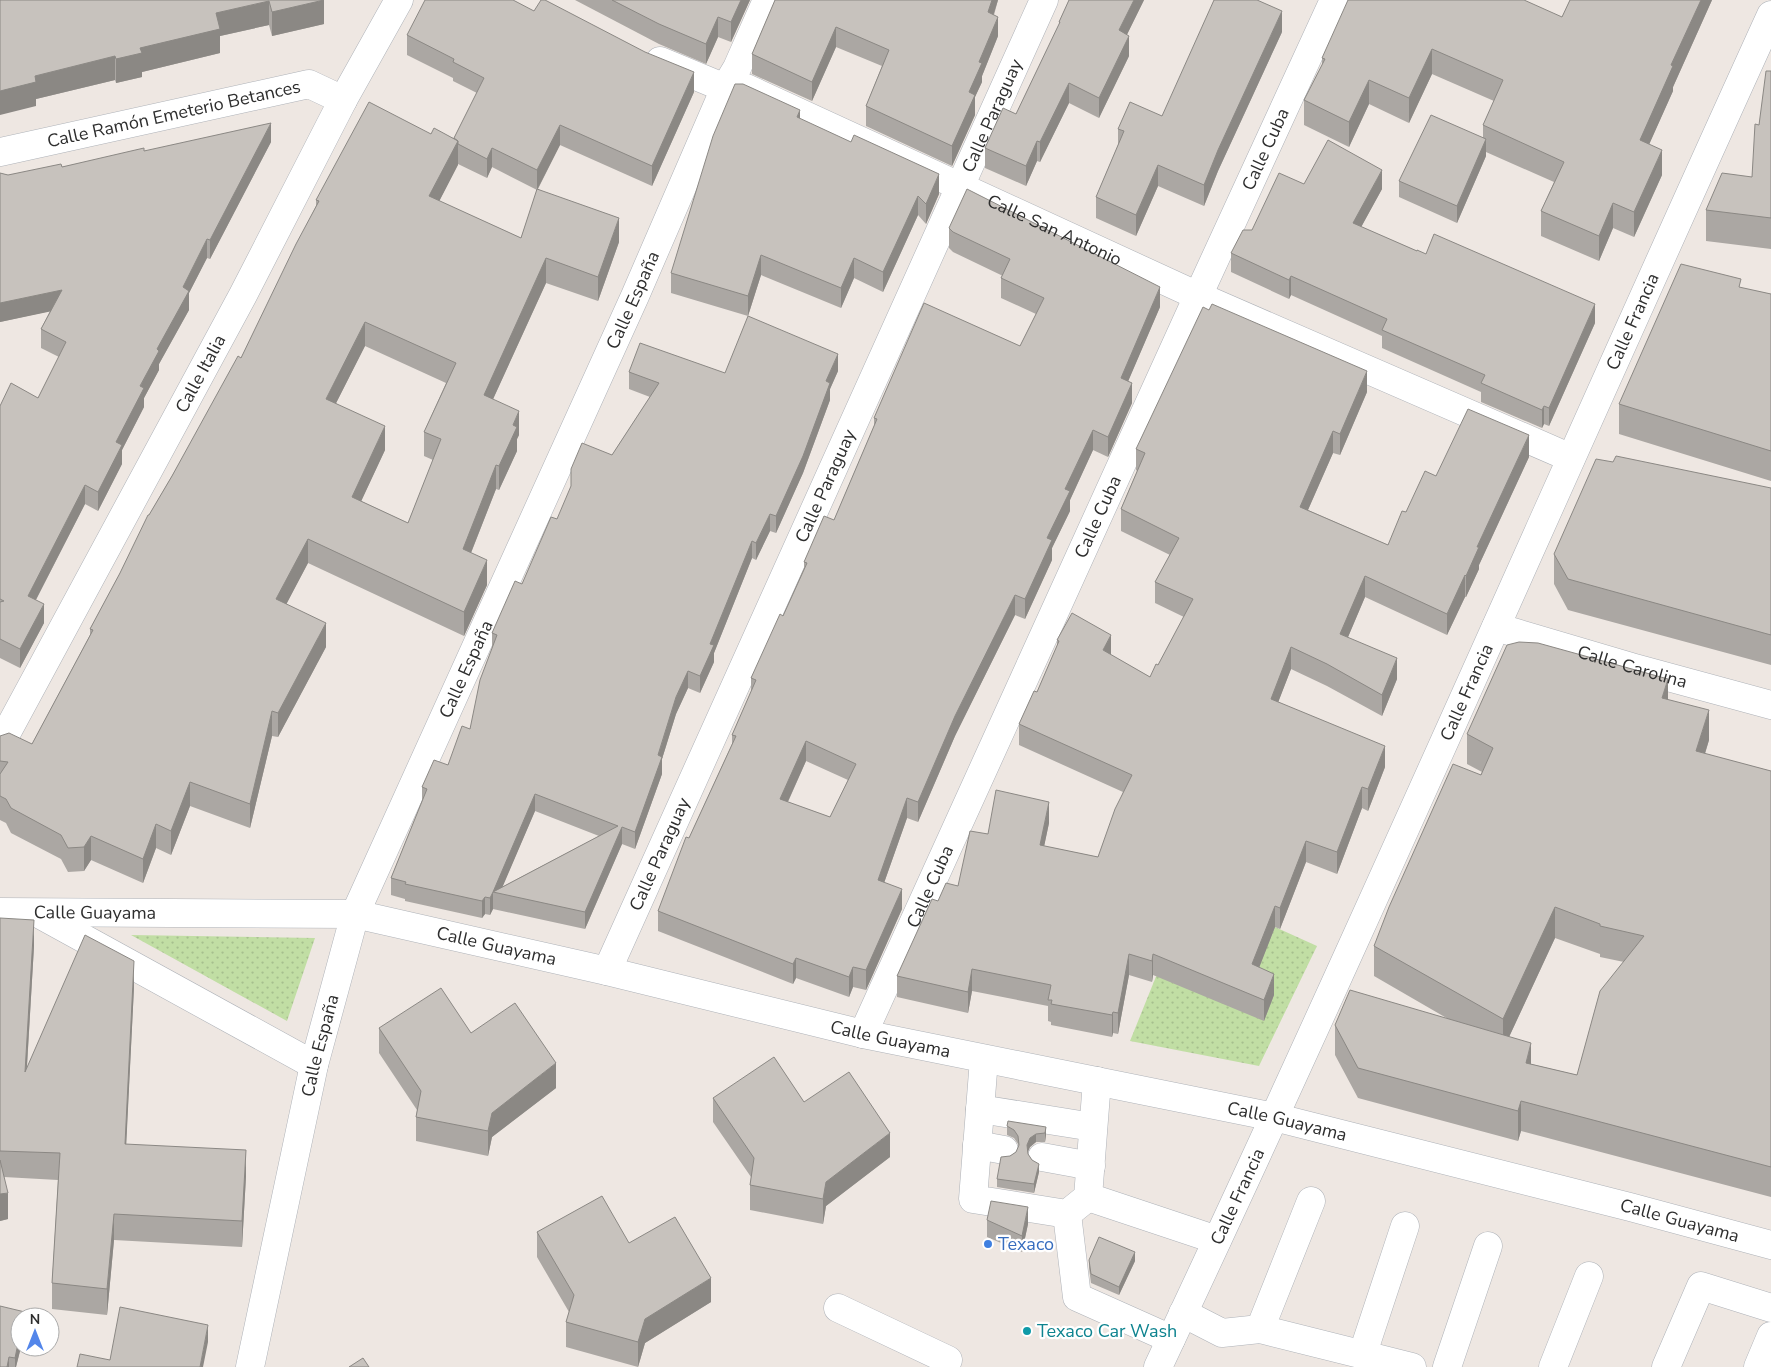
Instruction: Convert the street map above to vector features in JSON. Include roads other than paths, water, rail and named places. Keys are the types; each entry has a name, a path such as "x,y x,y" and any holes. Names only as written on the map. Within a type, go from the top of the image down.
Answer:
{"street":[{"name":"Calle Italia","path":"0,745 238,304 343,100 399,0"},
{"name":"Calle España","path":"250,1367 314,1065 355,914 635,296 725,88 737,68 767,0"},
{"name":"Calle Paraguay","path":"607,971 958,187 1044,0"},
{"name":"Calle Cuba","path":"863,1034 1334,0"},
{"name":"Calle Francia","path":"1158,1367 1274,1117 1771,15"},
{"name":"Calle San Antonio","path":"635,49 725,88 746,88 1198,296 1571,458"},
{"name":"Calle Ramón Emeterio Betances","path":"0,152 309,84 343,100"},
{"name":"Calle Carolina","path":"1496,627 1631,667 1771,705"},
{"name":"Calle Guayama","path":"0,912 355,914 607,971 863,1034 1274,1117 1630,1207 1771,1245"},
{"path":"37,913 314,1065"},
{"path":"984,1059 973,1199 1067,1214 1088,1198 1097,1081"},
{"path":"980,1109 1093,1127"},
{"path":"977,1145 1004,1150"},
{"path":"1042,1157 1091,1166"},
{"path":"1088,1198 1218,1240"},
{"path":"1260,1328 1311,1201"},
{"path":"1067,1214 1077,1297 1172,1339"},
{"path":"1362,1354 1405,1226"},
{"path":"1447,1367 1488,1246"},
{"path":"1553,1367 1589,1276"},
{"path":"1666,1367 1701,1286 1771,1308"},
{"path":"838,1308 951,1365"},
{"path":"1183,1313 1222,1333 1260,1328 1412,1367"},
{"path":"1758,1367 1771,1336"}],"place":[{"name":"Texaco","path":"988,1244"},
{"name":"Texaco Car Wash","path":"1027,1331"}]}
